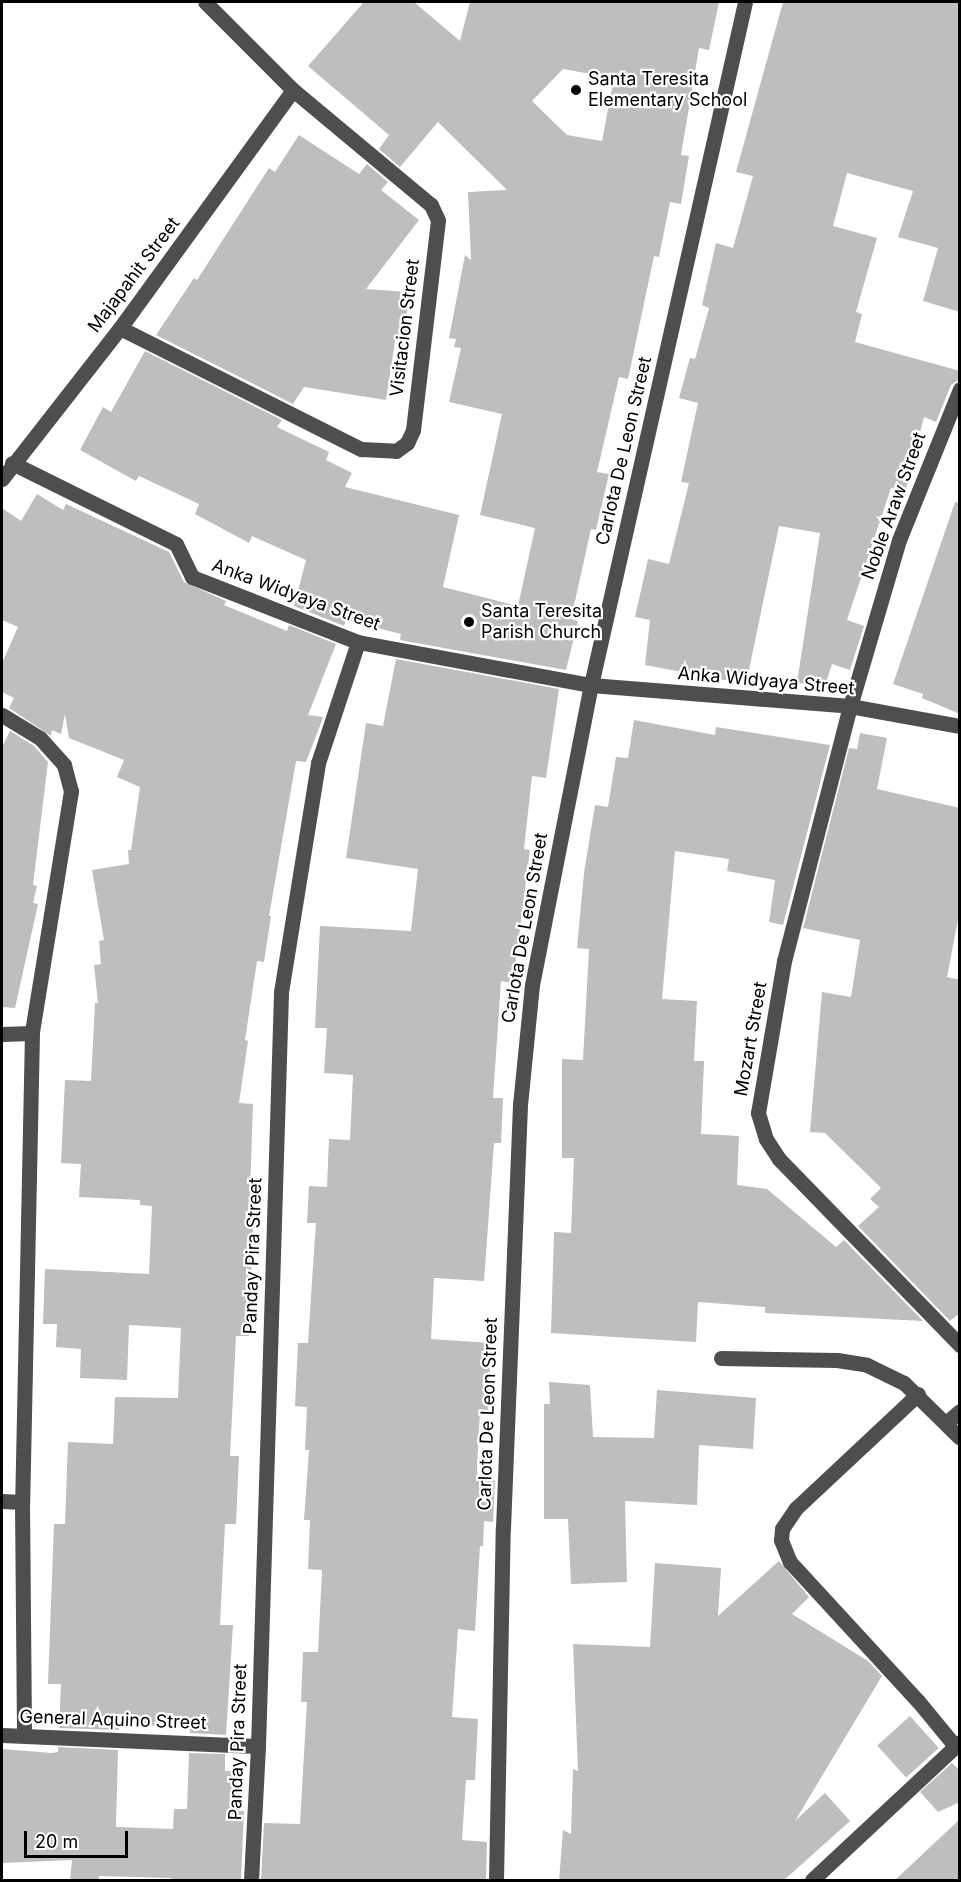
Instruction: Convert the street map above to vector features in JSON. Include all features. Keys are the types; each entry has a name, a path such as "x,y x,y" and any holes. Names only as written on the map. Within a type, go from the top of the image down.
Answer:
{"street":[{"name":"Visitacion Street","path":"120,328 361,449 396,451 407,443 412,430 438,220 431,205 293,90 205,2"},
{"name":"Carlota De Leon Street","path":"496,1881 502,1528 523,1061 532,985 591,685 745,2"},
{"name":"Majapahit Street","path":"2,479 12,463 120,328 293,90"},
{"name":"Noble Araw Street","path":"850,706 899,540 960,389"},
{"name":"Anka Widyaya Street","path":"12,463 176,544 192,578 358,642 591,685 850,706 960,726"},
{"name":"Panday Pira Street","path":"251,1881 258,1746 281,992 318,763 358,642"},
{"name":"Mozart Street","path":"850,706 784,961 758,1113 766,1139 779,1159 960,1345"},
{"path":"2,715 40,738 64,765 71,792 32,1033 22,1502 24,1735"},
{"path":"2,1034 32,1033"},
{"path":"721,1358 837,1360 861,1363 898,1378 918,1394 960,1438"},
{"path":"812,1881 958,1744 790,1562 781,1540 782,1528 795,1508 918,1394"},
{"path":"946,1423 960,1411"},
{"path":"2,1501 22,1502"},
{"name":"General Aquino Street","path":"2,1735 258,1746"}],"building":[{"path":"364,2 414,2 460,41 470,2 719,2 709,50 699,48 681,155 689,156 681,204 670,202 659,257 654,256 628,379 619,377 597,472 609,474 596,530 591,529 571,619 578,621 566,670 400,640 401,634 346,620 344,626 294,606 306,560 252,536 249,543 195,514 199,504 139,476 136,481 80,450 103,407 111,412 145,351 282,420 277,427 329,452 326,460 352,473 345,487 459,515 443,587 518,606 535,528 480,515 502,414 449,402 461,348 454,347 456,339 449,338 465,255 471,260 468,192 507,190 438,122 400,167 379,149 389,135 308,66","holes":["563,69 614,78 602,141 567,135 532,101"]},
{"path":"783,2 960,2 960,312 923,301 938,248 898,237 913,191 847,173 833,226 877,238 856,312 862,314 855,342 960,371 960,379 951,385 936,422 924,417 905,492 891,488 847,620 864,626 850,670 832,664 825,686 797,683 820,533 779,526 746,684 645,665 650,620 635,617 648,559 669,564 689,483 681,482 698,403 679,398 690,358 695,359 709,308 702,305 716,243 733,248 753,176 736,172"},
{"path":"299,135 359,174 367,164 388,182 381,190 419,220 366,289 408,292 406,336 396,335 386,400 304,387 293,404 156,335 194,278 197,280 269,168 275,172"},
{"path":"37,494 63,510 66,504 169,552 184,582 226,601 224,605 287,631 289,625 336,644 308,715 323,717 321,723 306,762 296,761 269,916 271,916 264,962 257,961 245,1040 248,1041 239,1103 253,1104 249,1221 253,1221 249,1336 236,1336 230,1456 239,1456 236,1524 225,1524 220,1625 233,1625 226,1735 190,1733 190,1727 119,1724 119,1730 59,1728 61,1684 48,1684 54,1524 65,1524 68,1442 113,1444 115,1397 178,1398 181,1328 129,1325 127,1380 80,1378 81,1349 56,1347 57,1324 43,1324 45,1269 149,1274 152,1206 140,1205 140,1200 79,1197 81,1164 61,1163 65,1080 91,1081 95,1003 98,1003 94,965 101,964 99,941 104,940 92,870 129,864 128,850 131,850 140,787 117,777 124,760 69,738 65,714 61,734 52,730 51,736 9,708 14,698 2,692 2,663 18,627 2,620 2,508 21,521"},
{"path":"955,502 960,503 960,714 922,698 923,694 893,684"},
{"path":"396,659 559,689 546,778 532,776 524,849 530,850 513,983 501,981 493,1098 503,1098 501,1143 494,1143 484,1281 434,1278 431,1339 491,1343 488,1410 480,1410 477,1468 478,1479 495,1480 493,1522 484,1521 483,1546 480,1546 475,1631 458,1629 452,1717 478,1719 475,1780 466,1780 462,1840 487,1842 486,1881 261,1881 264,1823 300,1824 307,1702 301,1702 303,1652 318,1652 322,1570 308,1569 310,1520 304,1520 309,1450 305,1450 307,1407 295,1406 298,1343 308,1343 316,1223 307,1223 309,1186 327,1187 329,1139 350,1140 353,1075 324,1073 327,1028 315,1028 320,926 411,931 418,869 346,858 366,723 383,726"},
{"path":"634,720 715,735 716,727 830,745 783,925 769,922 775,880 727,871 729,859 675,851 662,999 697,1001 694,1061 704,1061 701,1134 739,1136 737,1185 767,1189 836,1247 844,1240 923,1321 765,1313 765,1307 698,1302 696,1342 551,1333 554,1232 571,1233 574,1158 562,1158 562,1059 583,1060 589,949 577,948 584,873 595,805 608,807 616,757 628,758"},
{"path":"10,731 34,746 48,762 33,885 37,886 33,903 38,904 15,1008 2,1007 2,747"},
{"path":"860,733 887,738 877,789 960,808 960,909 947,977 960,980 960,1313 950,1321 858,1226 879,1207 870,1199 881,1188 825,1133 810,1132 822,992 851,997 860,940 803,928 849,748 857,749"},
{"path":"549,1382 590,1385 593,1437 654,1438 657,1390 756,1398 753,1449 699,1445 697,1505 625,1501 627,1582 571,1584 568,1519 544,1519 544,1404 550,1404"},
{"path":"779,1561 809,1597 792,1614 868,1661 882,1676 795,1821 825,1793 850,1821 783,1881 559,1881 563,1830 571,1834 573,1769 578,1771 573,1644 650,1647 655,1563 721,1568 718,1616"},
{"path":"910,1716 939,1748 906,1777 877,1745"},
{"path":"58,1747 118,1750 116,1827 173,1829 174,1809 187,1809 189,1753 225,1754 225,1771 235,1771 234,1811 244,1811 241,1881 171,1881 171,1878 99,1876 99,1881 70,1881 72,1860 3,1863 2,1749 52,1753 58,1752"},
{"path":"952,1763 960,1771 960,1802 938,1812 920,1792"},
{"path":"960,1819 960,1881 894,1881 928,1849"}],"place":[{"name":"Santa Teresita Elementary School","path":"576,90"},
{"name":"Santa Teresita Parish Church","path":"469,622"}]}
